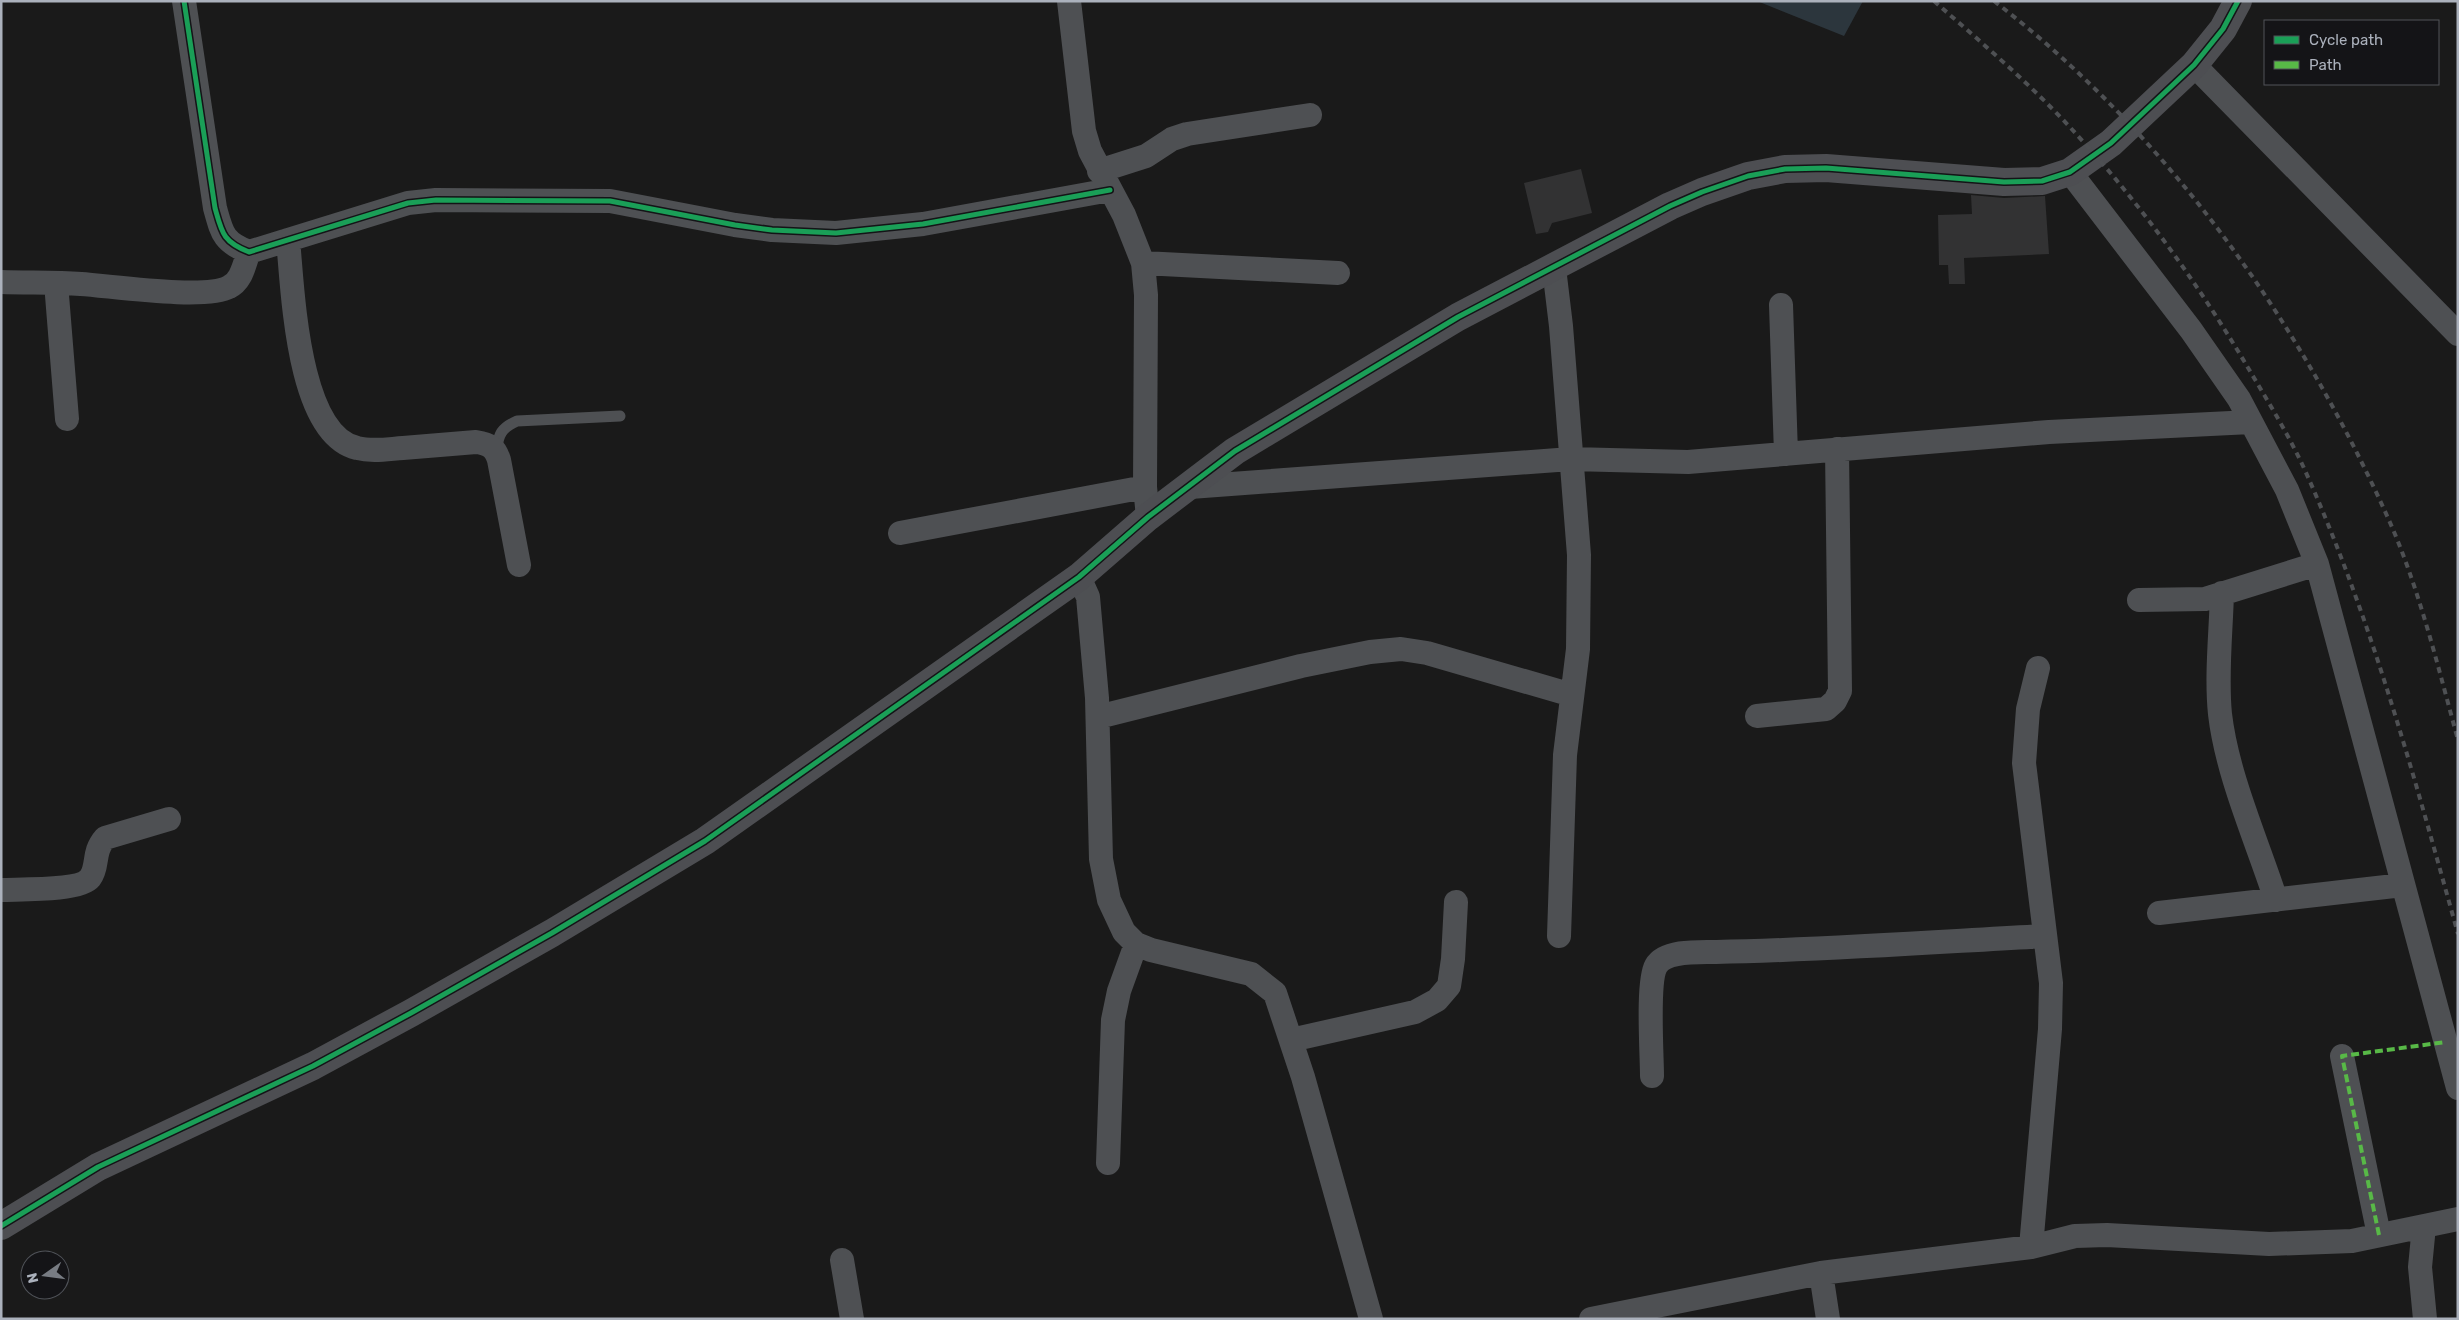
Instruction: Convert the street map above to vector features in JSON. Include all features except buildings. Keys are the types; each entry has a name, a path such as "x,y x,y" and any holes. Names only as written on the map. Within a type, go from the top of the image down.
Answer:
{"street":[{"path":"184,1 215,208 222,234 232,246 249,252 408,203 436,200 610,201 772,230 836,233 923,224 1104,180 1172,139 1187,134 1310,115"},
{"path":"1069,1 1080,113 1090,151 1124,215 1143,263 1146,295 1145,487 1148,517"},
{"path":"1,1226 98,1167 313,1066 411,1014 705,841 1079,577 1148,517 1190,487 1235,450 1458,317 1670,206 1702,192 1748,176 1786,169 1826,168 2004,182 2042,180 2070,172 2111,143 2194,65 2223,29 2238,1"},
{"path":"2194,65 2458,334"},
{"path":"2070,172 2191,330 2239,399 2286,490 2317,564 2366,740 2458,1088"},
{"path":"288,240 304,365 313,398 321,414 342,441 356,448 373,450 476,442 487,444 496,450 520,565"},
{"path":"1,282 56,283 159,291 208,291 229,288 239,278 249,252"},
{"path":"1143,263 1338,274"},
{"path":"1554,268 1579,555 1578,649 1565,755 1559,936"},
{"path":"56,283 67,419"},
{"path":"1781,305 1786,454"},
{"path":"1190,487 1571,459 1688,462 2049,432 2251,422"},
{"path":"1756,716 1826,709 1835,702 1840,691 1836,449"},
{"path":"900,533 1145,487"},
{"path":"2139,600 2204,599 2317,564"},
{"path":"1079,577 1088,597 1098,717 1101,860 1109,900 1124,932 1136,944 1151,950 1251,974 1275,993 1291,1040 1371,1319"},
{"path":"2222,593 2220,712 2224,738 2230,762 2276,900"},
{"path":"1098,717 1301,666 1370,652 1401,649 1427,653 1572,695"},
{"path":"2031,1247 2050,1029 2051,983 2024,764 2028,709 2038,668"},
{"path":"1,890 72,886 84,883 90,878 96,853 105,838 169,820"},
{"path":"2159,913 2403,885"},
{"path":"1291,1040 1414,1012 1437,1000 1449,986 1453,959 1456,902"},
{"path":"1652,1076 1652,983 1656,966 1665,958 1686,952 1802,950 2045,936"},
{"path":"1108,1163 1113,1020 1119,991 1136,944"},
{"path":"2342,1056 2379,1236"},
{"path":"1591,1319 1696,1308 1821,1273 2031,1247 2083,1235 2107,1234 2269,1244 2352,1241 2458,1219"},
{"path":"2424,1226 2420,1267 2425,1319"},
{"path":"842,1260 852,1319"},
{"path":"1821,1273 1828,1319"}],"lane":[{"path":"496,450 499,434 505,426 517,421 620,416"}],"shaded area":[{"path":"1757,1 1863,1 1844,36"}],"railway":[{"path":"1934,1 2044,100 2124,189 2167,244 2207,302 2282,426 2303,466 2350,580 2390,697 2458,934"},
{"path":"1994,1 2057,53 2116,110 2171,171 2222,235 2270,302 2313,372 2353,444 2388,518 2418,599 2458,740"}],"marked path":[{"path":"2379,1235 2342,1056 2446,1042"}],"cycle path":[{"path":"184,1 215,208 225,236 234,244 249,252 408,203 436,200 610,201 735,225 772,230 836,233 923,224 1110,190"},
{"path":"1,1226 98,1167 313,1066 411,1013 552,933 705,841 1079,577 1148,517 1235,451 1458,317 1670,206 1702,192 1748,176 1785,169 1826,168 2004,182 2042,181 2070,172 2111,143 2194,65 2223,29 2238,1"}]}
